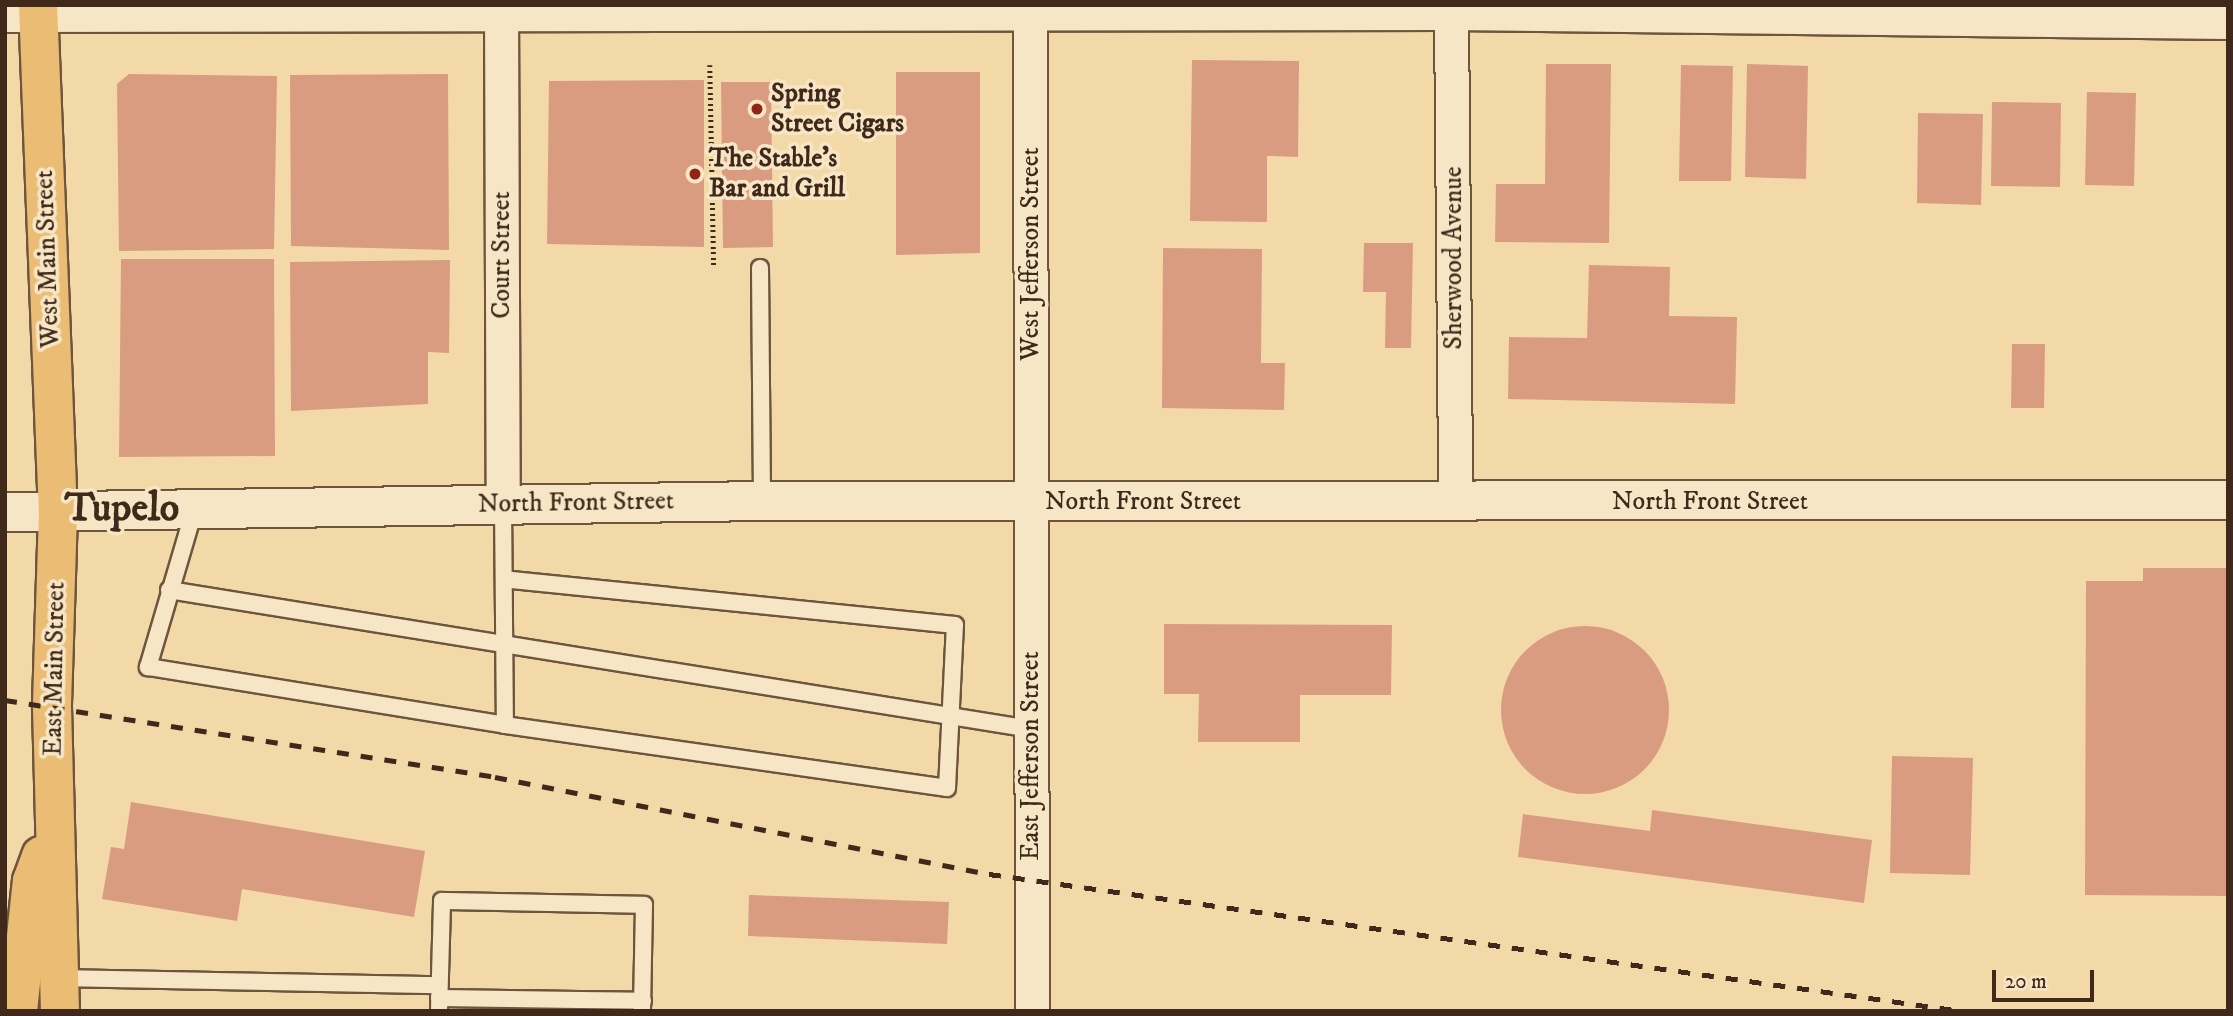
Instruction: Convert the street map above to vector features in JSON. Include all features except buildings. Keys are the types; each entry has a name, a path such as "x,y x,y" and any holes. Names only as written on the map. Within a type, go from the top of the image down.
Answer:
{"main road":[{"name":"West Main Street","path":"27,12 58,513"},
{"name":"East Main Street","path":"58,513 53,824 59,994"},
{"name":"East Main Street","path":"18,1011 32,881 53,824"}],"street":[{"path":"27,12 500,8 1030,9 2228,22"},
{"name":"Court Street","path":"500,8 503,504"},
{"name":"West Jefferson Street","path":"1030,9 1031,502"},
{"name":"Sherwood Avenue","path":"1451,13 1455,503"},
{"name":"North Front Street","path":"5,513 762,501 1455,503 2228,500"},
{"name":"East Jefferson Street","path":"1031,502 1032,1011"}],"lane":[{"path":"760,268 762,501"},
{"path":"503,504 505,725"},
{"path":"194,511 148,667 505,725 947,788 955,625 504,579"},
{"path":"169,590 1030,729"},
{"path":"59,994 439,998 643,1006 644,905 442,901 439,998"}],"path":[{"path":"710,65 713,265"}],"railway":[{"path":"5,700 495,777 989,874 1961,1011"}],"place":[{"name":"Spring Street Cigars","path":"757,109"},
{"name":"The Stable's Bar and Grill","path":"695,174"}],"district":[{"name":"Tupelo","path":"122,509"}]}
